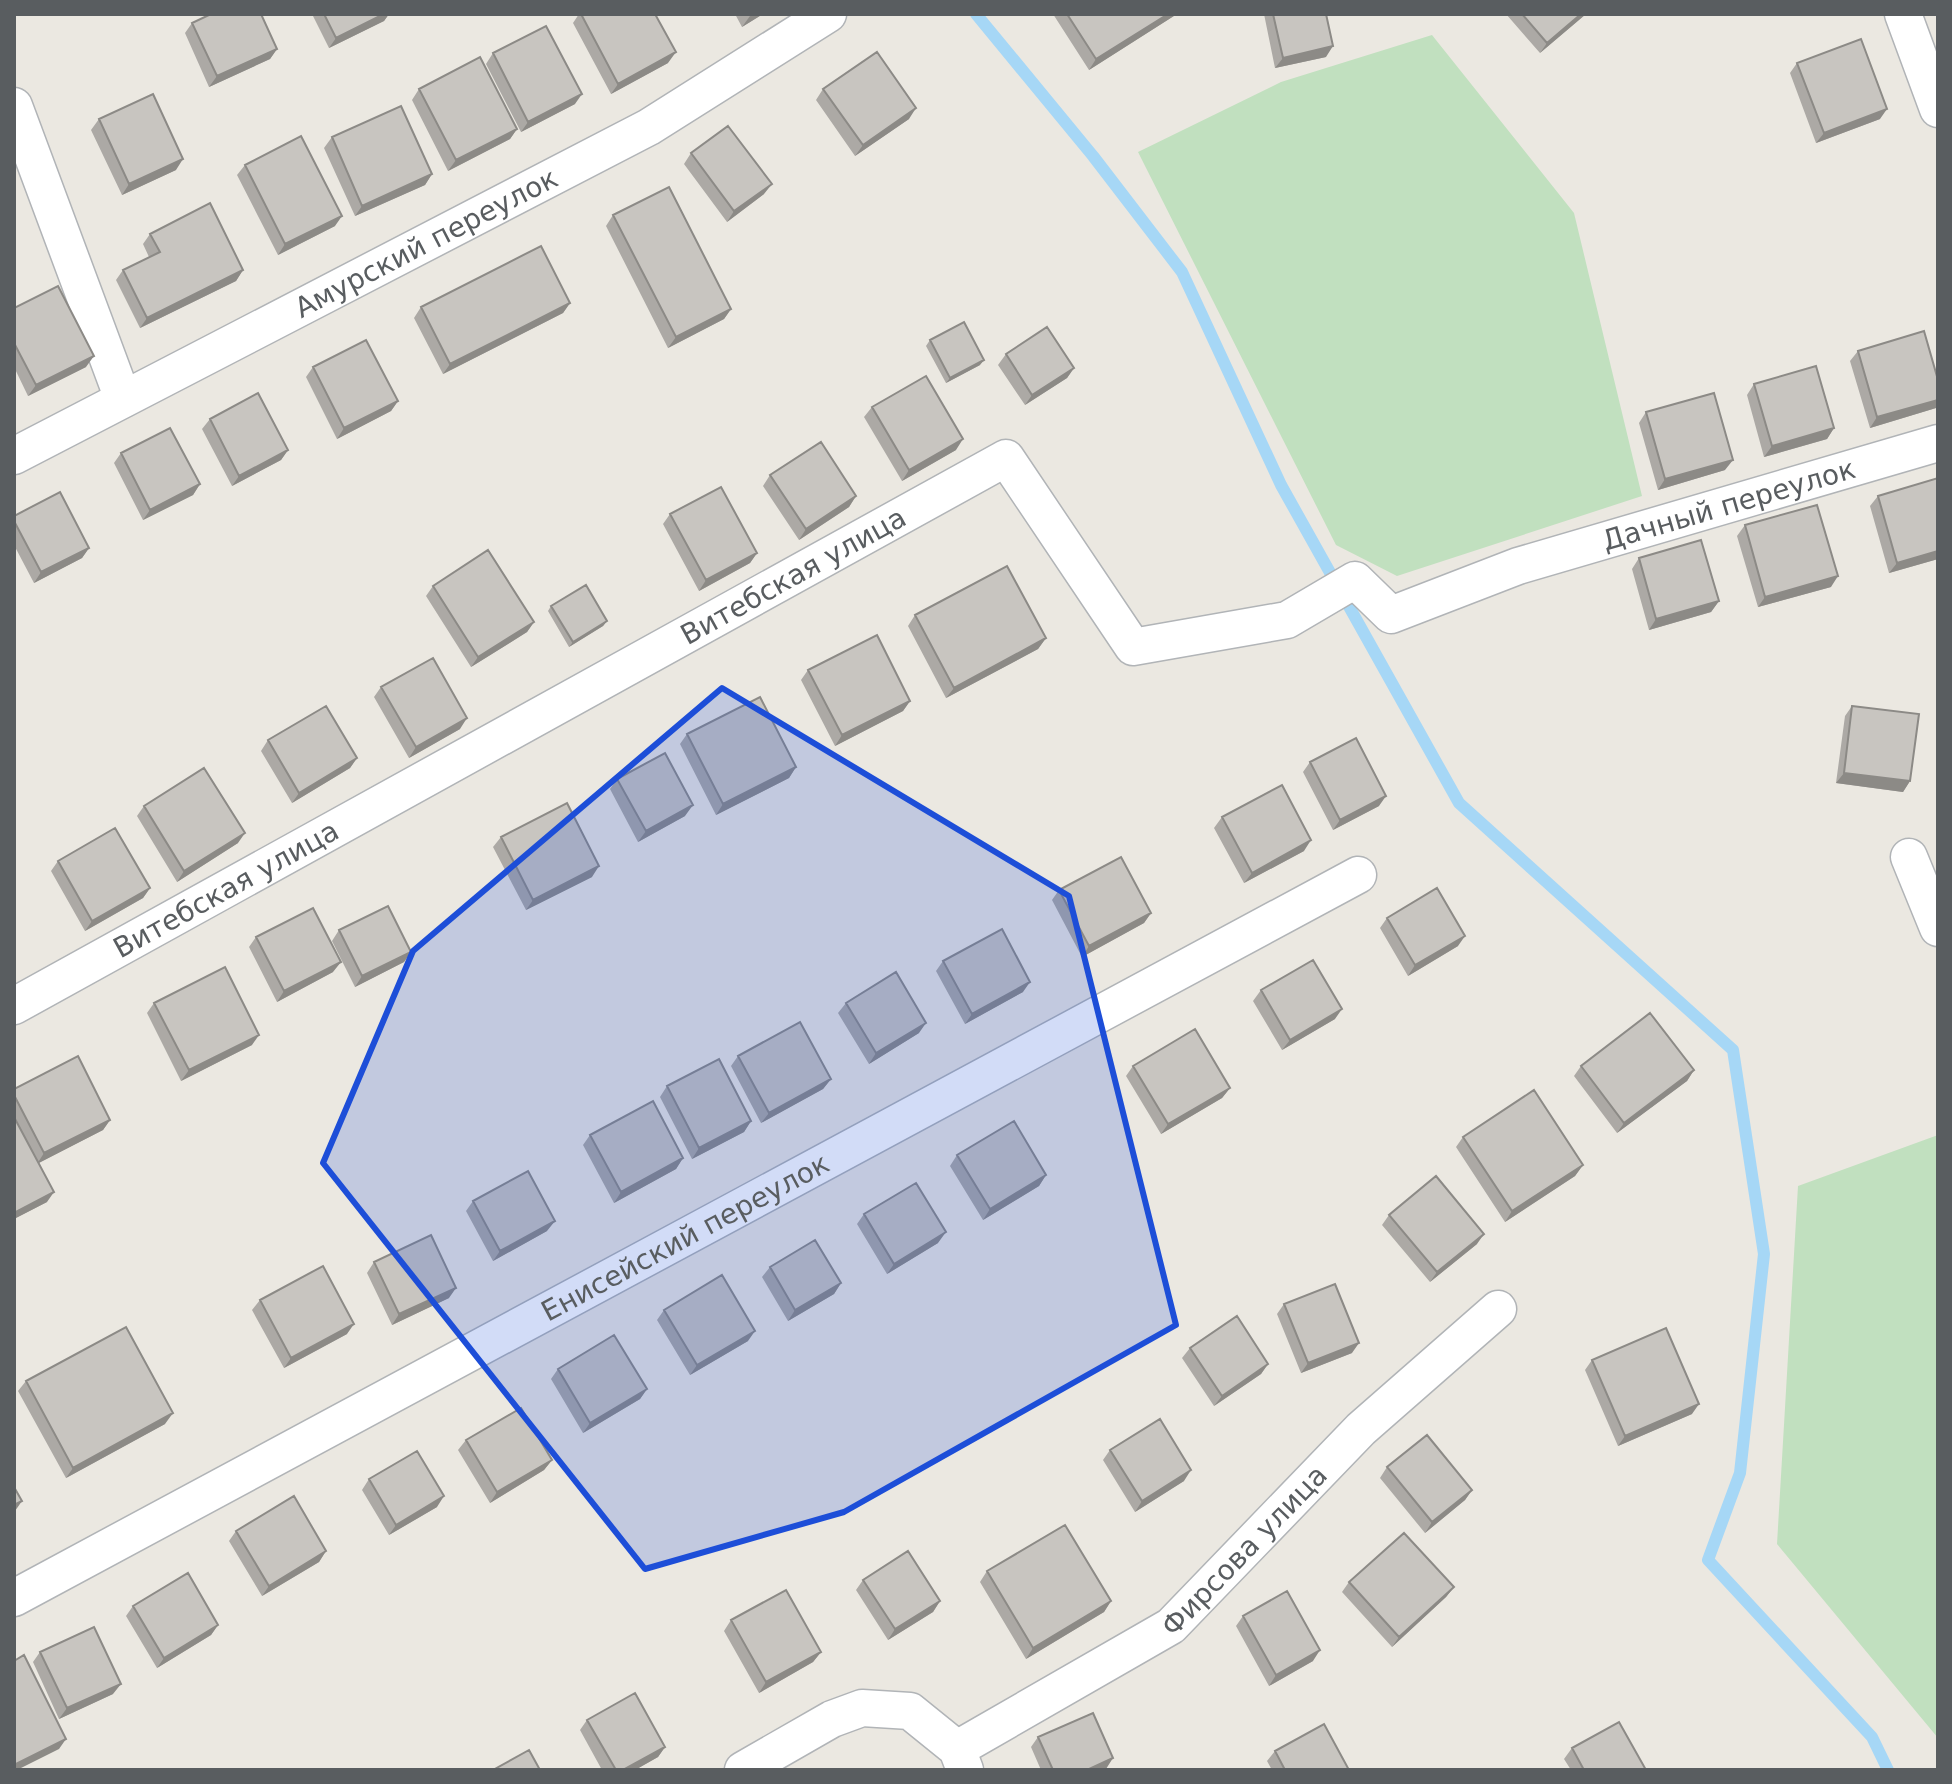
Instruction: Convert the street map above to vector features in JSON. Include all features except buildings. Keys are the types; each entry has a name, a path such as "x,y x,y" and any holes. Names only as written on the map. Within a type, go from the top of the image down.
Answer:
{"street":[{"name":"Амурский переулок","path":"14,456 649,127 828,14"},
{"path":"1903,14 1938,109"},
{"path":"14,106 123,399"},
{"name":"Дачный переулок","path":"1518,566 1938,443"},
{"name":"Витебская улица","path":"14,1006 1006,458 1133,647 1287,620 1355,580 1391,615 1518,566"},
{"path":"1909,857 1938,928"},
{"name":"Енисейский переулок","path":"14,1598 1358,875"},
{"name":"Фирсова улица","path":"743,1770 832,1719 862,1708 910,1711 961,1760 1171,1626 1361,1429 1498,1309"}],"highlighted area":[{"path":"722,688 1069,896 1176,1325 844,1512 645,1569 323,1163 413,951"}],"green space":[{"path":"1432,35 1574,213 1642,496 1397,576 1336,545 1138,152 1281,82"},
{"path":"1938,1135 1938,1738 1777,1544 1798,1186"}],"waterway":[{"path":"976,14 1093,156 1182,272 1281,485 1459,803 1733,1050 1764,1254 1740,1473 1708,1560 1872,1737 1888,1770"}]}
